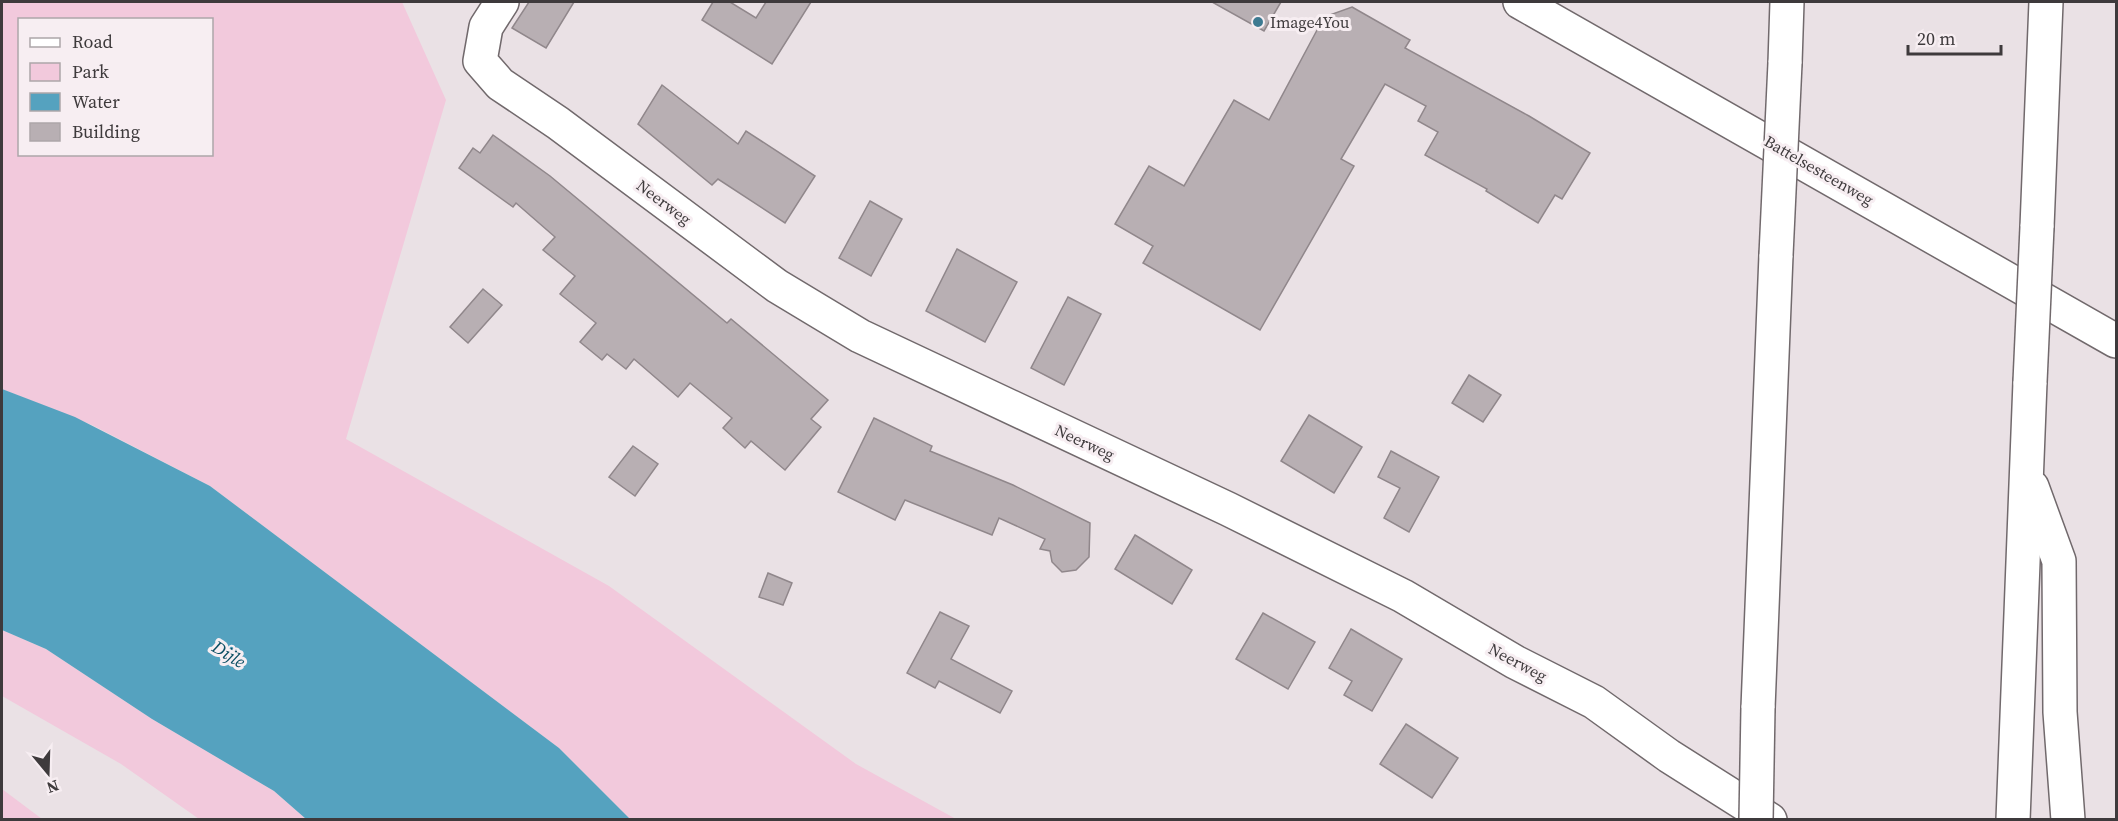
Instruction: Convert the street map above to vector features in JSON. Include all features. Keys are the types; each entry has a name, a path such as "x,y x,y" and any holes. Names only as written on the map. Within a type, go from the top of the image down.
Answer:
{"main road":[{"name":"Neerweg","path":"502,2 486,27 480,61 500,84 558,123 777,286 860,336 1228,509 1403,596 1515,662 1594,702 1669,756 1770,819"},
{"name":"Battelsesteenweg","path":"1520,2 2116,341"},
{"path":"1756,819 1758,708 1787,2"},
{"path":"2013,819 2046,2"},
{"path":"2026,471 2059,561 2060,712 2068,819"}],"green space":[{"path":"2,2 402,2 446,100 346,439 609,586 856,764 956,819 630,819 559,748 210,486 92,425 2,389"},
{"path":"2,630 46,649 152,719 274,791 306,819 199,819 121,764 2,696"},
{"path":"2,789 42,819 2,819"}],"water":[{"name":"Dijle","path":"2,389 75,417 210,486 559,748 630,819 306,819 274,791 152,719 46,649 2,630"}],"building":[{"path":"529,2 574,2 546,48 512,28"},
{"path":"713,2 730,2 756,18 766,2 811,2 772,64 702,20"},
{"name":"Image4You","path":"1212,2 1281,2 1264,31"},
{"path":"1352,7 1410,40 1405,48 1529,116 1590,153 1562,199 1555,195 1538,223 1486,191 1487,189 1425,155 1438,132 1418,121 1426,106 1385,84 1341,159 1354,166 1260,330 1143,263 1153,246 1115,224 1149,166 1184,186 1234,100 1269,120 1324,17"},
{"path":"662,85 738,144 746,131 815,176 785,223 718,179 712,185 638,124"},
{"path":"493,135 550,176 727,323 731,319 828,400 811,419 821,427 785,470 751,441 745,448 723,428 732,418 690,383 678,397 634,359 626,369 607,354 602,360 580,342 596,323 560,294 575,276 543,250 555,237 516,203 513,207 459,168 473,148 480,153"},
{"path":"870,201 902,219 871,276 839,258"},
{"path":"957,249 1017,282 985,342 926,311"},
{"path":"483,289 502,305 468,343 450,327"},
{"path":"1068,297 1101,314 1064,385 1031,368"},
{"path":"1469,375 1501,395 1483,422 1452,403"},
{"path":"1309,415 1362,447 1334,493 1281,461"},
{"path":"874,418 932,446 930,451 1013,485 1090,523 1089,557 1076,570 1062,572 1052,562 1050,551 1040,549 1045,539 999,518 992,535 905,500 895,520 838,492"},
{"path":"633,446 658,464 635,496 609,477"},
{"path":"1391,451 1439,477 1409,532 1384,518 1400,488 1378,477"},
{"path":"1135,535 1192,570 1172,604 1115,569"},
{"path":"768,573 792,583 783,605 759,597"},
{"path":"940,612 969,626 951,659 1012,691 1000,713 939,681 935,688 907,673"},
{"path":"1263,613 1315,642 1288,689 1236,659"},
{"path":"1351,629 1402,659 1372,711 1344,695 1352,681 1329,668"},
{"path":"1406,724 1458,758 1432,798 1380,764"}],"place":[{"name":"Image4You","path":"1258,22"}]}
